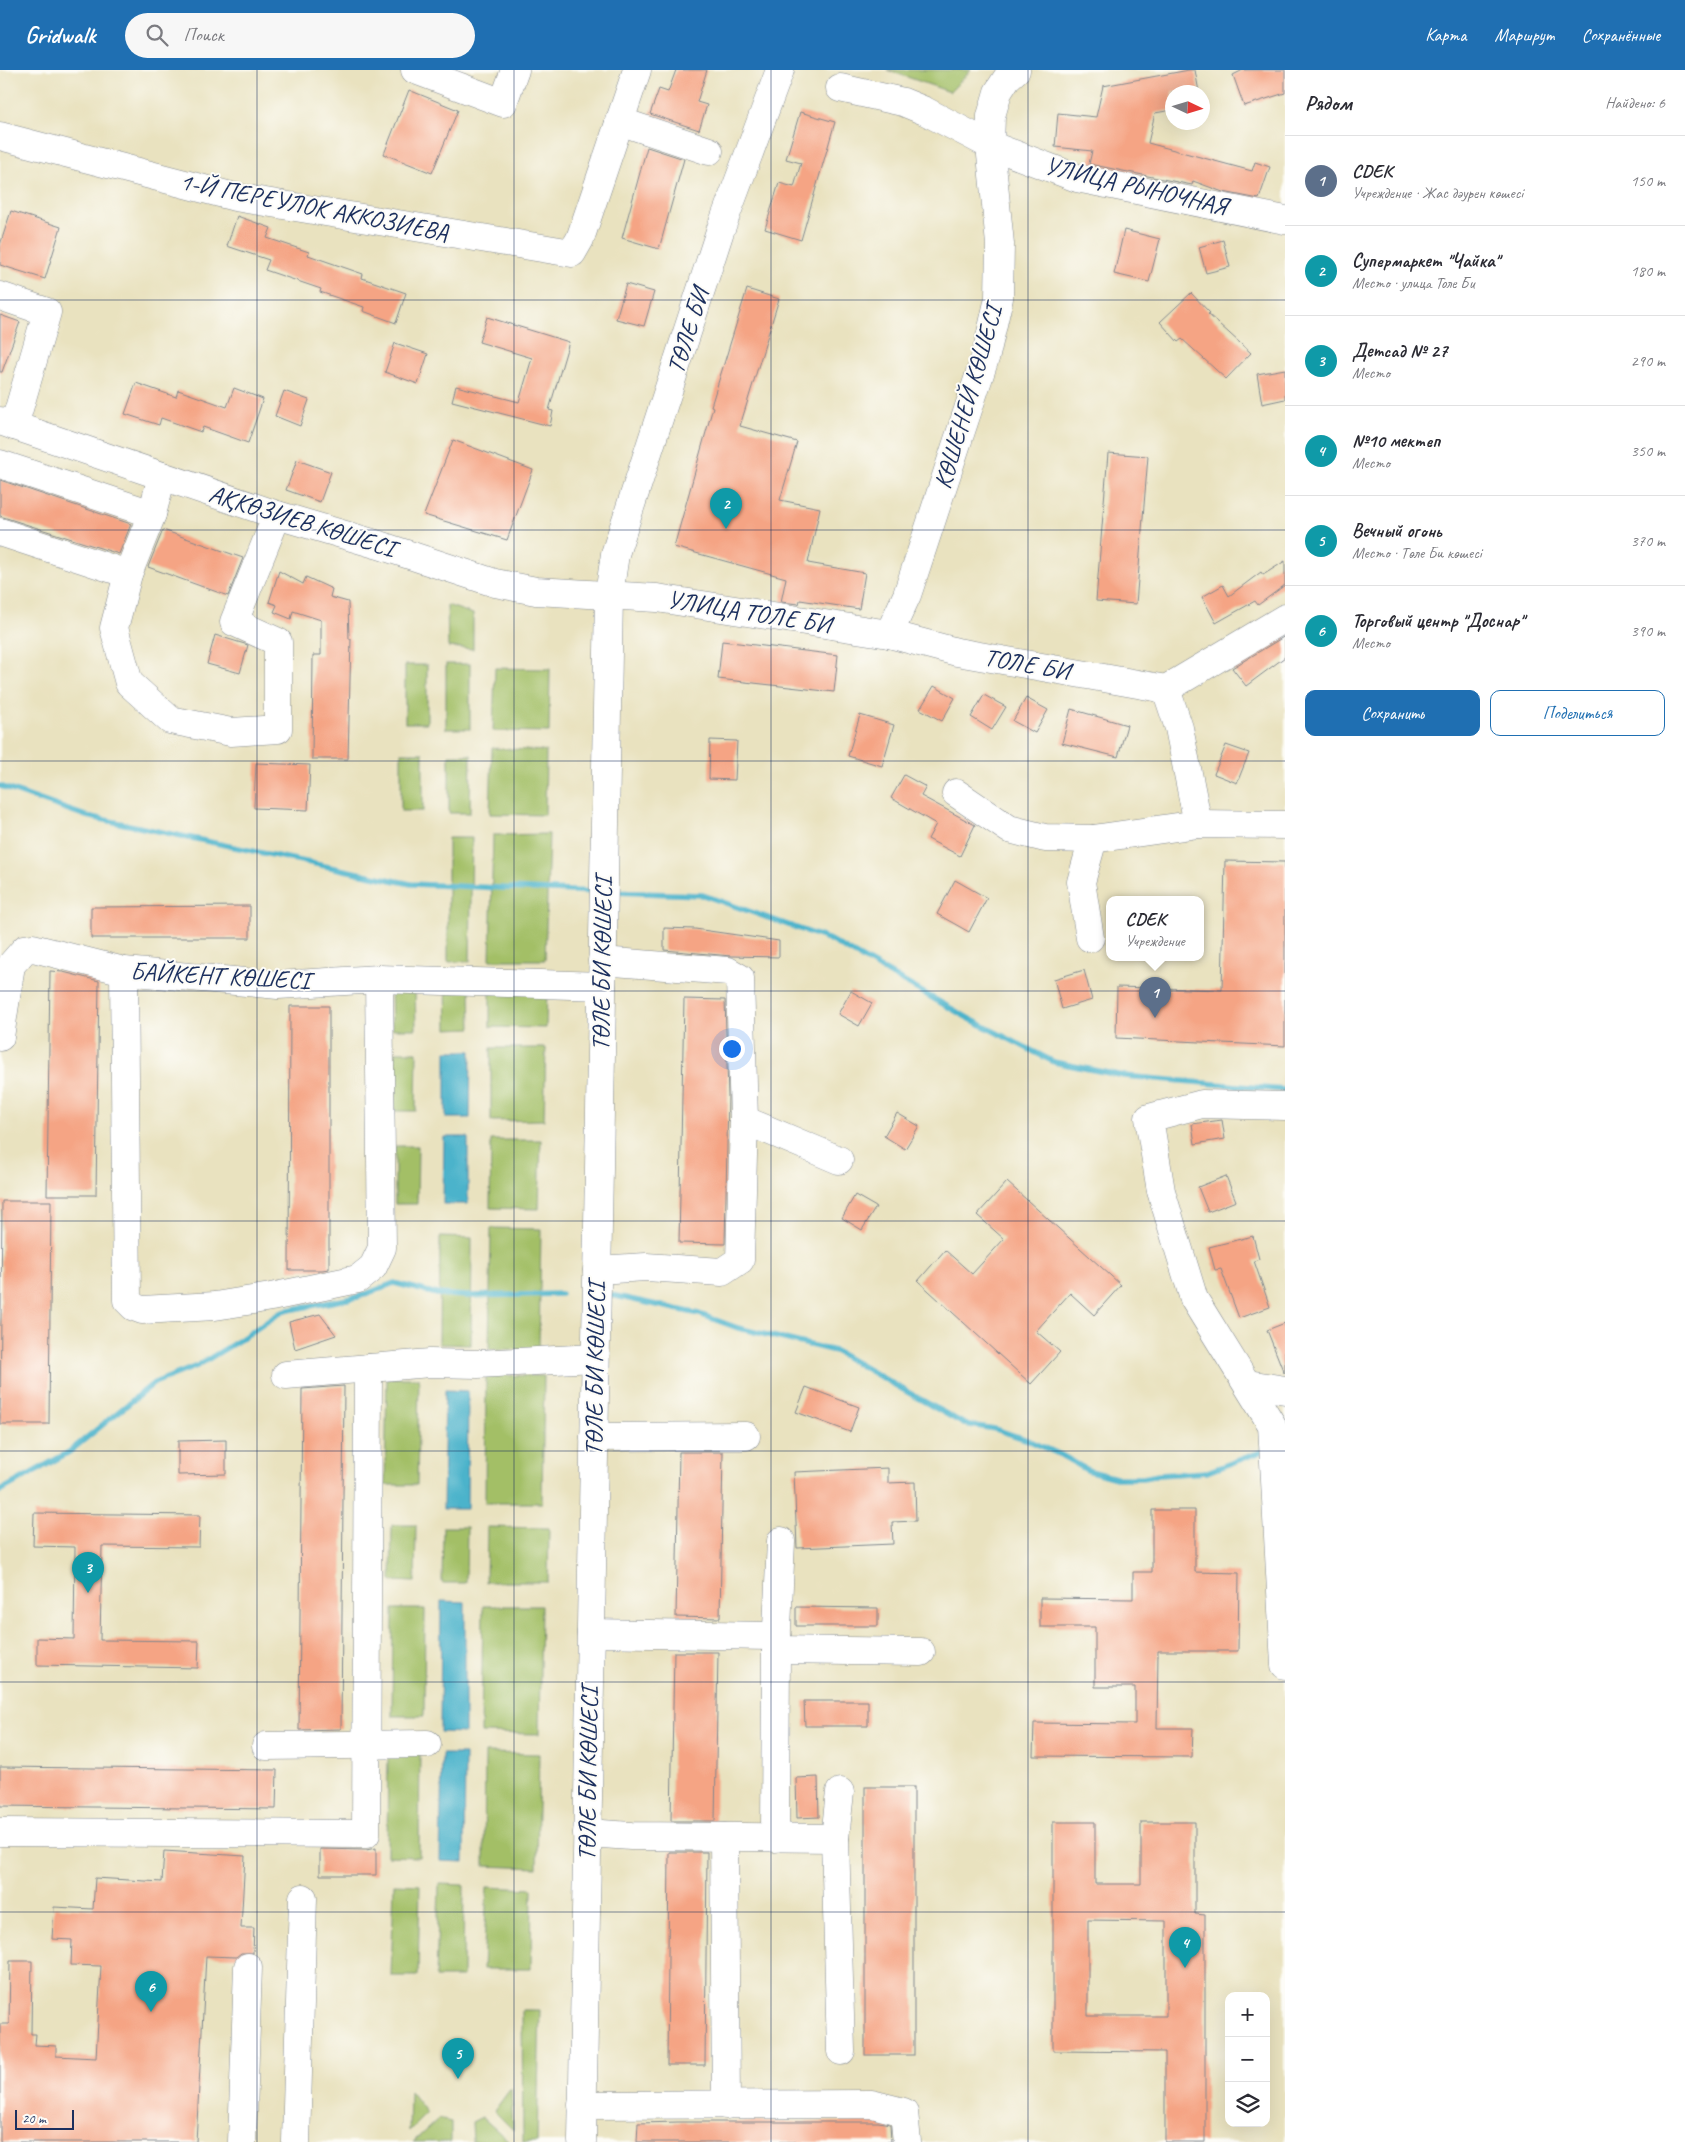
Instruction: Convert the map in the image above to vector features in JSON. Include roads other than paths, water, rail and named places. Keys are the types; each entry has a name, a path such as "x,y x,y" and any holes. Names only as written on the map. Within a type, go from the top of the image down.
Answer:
{"street":[{"path":"415,70 503,103 516,70"},
{"path":"636,70 619,121 709,151"},
{"name":"ТӨЛЕ БИ","path":"609,595 616,554 720,231 780,70"},
{"name":"КӨШЕНЕЙ КӨШЕСІ","path":"889,634 907,595 986,355 999,298 1000,244 990,145 990,116 998,92 1007,78 1016,70"},
{"name":"УЛИЦА РЫНОЧНАЯ","path":"840,88 903,102 926,111 990,145 1077,178 1285,220"},
{"name":"1-Й ПЕРЕУЛОК АККОЗИЕВА","path":"0,136 235,197 572,253 580,239 619,121"},
{"path":"0,296 46,312 7,423"},
{"name":"АҚКӨЗИЕВ КӨШЕСІ","path":"7,423 277,515 379,545 495,583 536,591 609,595"},
{"path":"0,464 152,514"},
{"path":"162,476 152,514 128,574 114,628 129,683 170,720 231,732 278,729 278,642 234,622 277,515"},
{"path":"0,532 128,574"},
{"name":"УЛИЦА ТОЛЕ БИ","path":"609,595 657,598 889,634"},
{"name":"ТӨЛЕ БИ КӨШЕСІ","path":"582,2142 609,595"},
{"path":"1198,824 1179,728 1166,689 1285,618"},
{"name":"ТОЛЕ БИ","path":"889,634 957,652 1166,689"},
{"path":"956,793 1009,829 1044,838 1093,839 1198,824 1285,825"},
{"path":"1090,938 1081,882 1093,839"},
{"name":"БАЙКЕНТ КӨШЕСІ","path":"0,1037 11,966 25,949 33,948 124,972 278,985 379,979 728,971 740,978 744,1120"},
{"path":"124,972 126,1283 127,1300 134,1307 142,1310 215,1306 271,1297 358,1278 373,1267 382,1248 379,979"},
{"path":"1285,1106 1202,1104 1149,1118 1161,1191 1194,1299 1272,1425 1283,1573 1285,1665"},
{"path":"597,1270 646,1267 722,1272 740,1260 744,1120 839,1160"},
{"path":"286,1375 430,1362 478,1364 595,1358"},
{"path":"0,1832 366,1834 368,1368"},
{"path":"1248,1384 1285,1390"},
{"path":"1253,1414 1270,1485"},
{"path":"594,1437 746,1436"},
{"path":"775,1838 776,1643 780,1541"},
{"path":"590,1633 921,1652"},
{"path":"266,1746 427,1744"},
{"path":"840,1792 835,1838 841,2051"},
{"path":"587,1833 631,1836 835,1838"},
{"path":"724,1837 726,2105"},
{"path":"296,2142 304,1898"},
{"path":"242,2142 248,1967"},
{"path":"582,2105 872,2104 904,2112 907,2142"}],"water":[{"path":"446,1051 471,1051 470,1118 446,1118"},
{"path":"444,1137 468,1137 468,1204 443,1204"},
{"path":"445,1390 468,1391 467,1509 443,1509"},
{"path":"441,1601 465,1602 465,1733 440,1732"},
{"path":"442,1754 465,1754 464,1862 440,1861"}],"waterway":[{"path":"0,786 86,816 411,884 596,892"},
{"path":"610,892 703,895 828,939 968,1018 1054,1062 1124,1076 1285,1090"},
{"path":"0,1491 69,1452 154,1383 197,1366 283,1311 358,1297 394,1283 437,1294 466,1296 561,1294"},
{"path":"611,1295 699,1314 738,1328 835,1351 964,1424 995,1429 1028,1440 1061,1455 1087,1470 1116,1478 1143,1478 1158,1475 1207,1472 1266,1450"}],"place":[{"name":"Супермаркет \"Чайка\"","path":"726,529"},
{"name":"CDEK","path":"1155,1018"},
{"name":"Детсад № 27","path":"88,1593"},
{"name":"№10 мектеп","path":"1185,1968"},
{"name":"Торговый центр \"Доснар\"","path":"151,2012"},
{"name":"Вечный огонь","path":"458,2079"}]}
